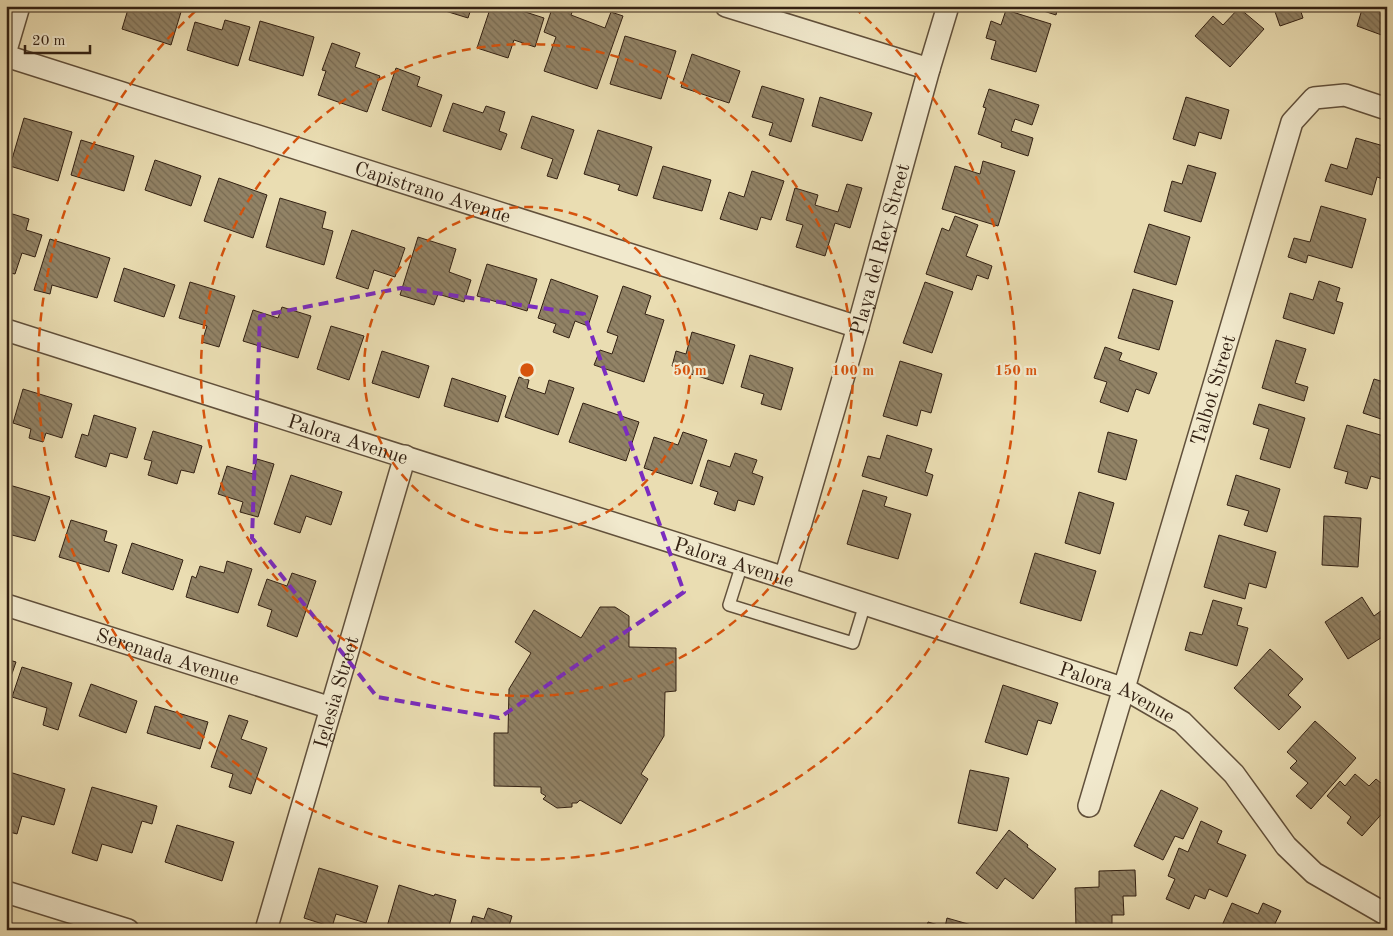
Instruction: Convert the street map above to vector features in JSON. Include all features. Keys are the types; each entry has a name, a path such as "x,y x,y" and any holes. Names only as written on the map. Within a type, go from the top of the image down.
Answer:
{"street":[{"path":"6,50 19,6"},
{"path":"726,6 929,69"},
{"name":"Playa del Rey Street","path":"785,578 948,6"},
{"name":"Capistrano Avenue","path":"6,56 858,327"},
{"name":"Talbot Street","path":"1090,806 1292,122 1314,98 1345,96 1387,109"},
{"name":"Palora Avenue","path":"6,330 742,564 1125,689 1182,722 1234,774 1286,846 1314,873 1387,915"},
{"name":"Iglesia Street","path":"266,930 405,456"},
{"name":"Serenada Avenue","path":"6,605 331,708"},
{"path":"6,892 128,930"}],"lane":[{"path":"742,564 729,604 853,643 865,604"}],"highlighted area":[{"path":"401,288 584,314 684,592 499,718 377,697 252,538 260,316"}],"building":[{"path":"129,6 166,6 181,12 171,45 122,29"},
{"path":"429,6 472,6 468,18"},
{"path":"491,6 507,6 544,18 535,47 514,40 508,58 477,48"},
{"path":"553,6 574,7 571,15 605,28 611,12 623,16 597,89 544,71 556,37 544,32"},
{"path":"1028,6 1058,6 1056,15"},
{"path":"1273,6 1299,6 1303,18 1280,26"},
{"path":"1363,6 1387,6 1387,37 1357,26"},
{"path":"1239,8 1264,29 1230,67 1195,36 1213,16 1223,25"},
{"path":"1006,10 1051,24 1036,72 991,59 996,41 986,38 991,21 1001,25"},
{"path":"225,20 250,27 238,66 187,50 195,22 222,30"},
{"path":"260,21 314,37 303,76 249,60"},
{"path":"625,36 676,51 661,99 610,84"},
{"path":"332,43 360,53 355,67 380,76 367,112 318,95 326,71 322,70"},
{"path":"692,54 740,71 729,103 681,87"},
{"path":"396,68 420,77 417,86 442,95 431,127 382,110"},
{"path":"762,86 804,99 791,142 769,135 773,123 752,117"},
{"path":"989,89 1039,105 1032,125 1015,119 1011,131 1033,138 1028,156 1001,147 1002,143 978,134 986,108 983,107"},
{"path":"820,97 872,113 862,141 812,126"},
{"path":"1186,97 1229,110 1221,139 1199,132 1195,146 1173,139"},
{"path":"453,103 483,113 486,106 505,112 499,131 507,134 501,150 443,131"},
{"path":"532,116 574,130 557,179 547,176 553,159 521,148"},
{"path":"24,118 72,132 58,181 10,166"},
{"path":"598,130 652,147 637,196 618,190 620,185 584,174"},
{"path":"1356,138 1387,147 1387,168 1383,179 1377,177 1372,195 1325,181 1331,164 1347,169"},
{"path":"81,140 134,156 124,191 71,175"},
{"path":"155,160 201,176 191,206 145,190"},
{"path":"983,161 1015,171 998,226 942,209 955,166 980,174"},
{"path":"1188,165 1216,173 1201,222 1164,211 1172,181 1182,184"},
{"path":"663,166 711,180 702,211 653,198"},
{"path":"752,171 784,181 771,220 761,217 757,230 720,219 729,192 744,197"},
{"path":"219,178 267,195 253,238 204,221"},
{"path":"847,184 862,188 850,228 835,223 825,256 796,247 803,225 786,220 795,188 818,195 815,205 838,212"},
{"path":"280,198 326,212 322,228 333,231 324,265 266,247"},
{"path":"1321,206 1366,219 1352,268 1308,255 1306,263 1288,257 1294,238 1310,242"},
{"path":"6,212 29,219 26,230 42,235 35,257 22,253 15,274 6,272"},
{"path":"955,216 978,225 966,256 992,266 988,279 977,275 972,290 926,274 942,228 949,231"},
{"path":"1149,224 1190,237 1176,285 1134,272"},
{"path":"352,230 405,248 395,277 374,270 368,289 336,278"},
{"path":"418,237 456,249 449,272 471,280 464,302 438,294 434,305 400,295"},
{"path":"50,239 110,258 97,298 52,285 50,294 34,290"},
{"path":"487,264 537,279 527,311 477,296"},
{"path":"124,268 175,285 164,317 114,301"},
{"path":"551,279 598,296 588,326 575,321 569,338 553,332 556,324 538,318"},
{"path":"1319,281 1340,288 1336,301 1343,303 1334,334 1283,318 1290,293 1313,300"},
{"path":"190,282 235,296 219,347 202,342 207,326 179,318"},
{"path":"925,282 953,292 932,353 903,343"},
{"path":"623,286 651,296 645,314 664,320 644,382 594,365 600,350 612,354 618,336 607,332"},
{"path":"1133,289 1173,301 1159,350 1118,338"},
{"path":"282,307 311,316 298,358 243,341 253,310 278,318"},
{"path":"331,326 364,336 349,380 317,369"},
{"path":"692,332 735,345 723,384 688,373 690,366 682,363 680,368 672,366 676,351 686,354"},
{"path":"1276,340 1306,349 1295,383 1308,387 1304,401 1262,388"},
{"path":"1105,347 1122,353 1119,360 1157,373 1149,394 1136,389 1128,412 1100,402 1107,382 1094,378"},
{"path":"382,351 429,366 419,398 372,383"},
{"path":"750,355 793,368 781,410 761,404 764,394 741,387"},
{"path":"900,361 942,374 931,413 921,410 917,426 883,416"},
{"path":"1387,372 1387,421 1363,413 1374,379 1384,382"},
{"path":"519,377 529,380 527,388 545,394 549,380 574,388 558,435 505,417"},
{"path":"452,378 506,396 498,422 444,406"},
{"path":"23,389 72,404 62,438 46,433 43,442 29,438 31,429 13,423"},
{"path":"583,403 639,422 626,461 569,442"},
{"path":"1259,404 1305,418 1290,468 1260,459 1269,429 1253,424"},
{"path":"94,415 136,428 127,458 110,453 106,467 75,457 82,434 88,436"},
{"path":"1347,425 1387,437 1387,481 1371,476 1367,489 1345,483 1348,472 1334,468"},
{"path":"153,431 202,446 194,473 181,470 177,484 148,475 152,461 144,459"},
{"path":"683,432 707,440 692,484 644,468 654,437 678,445"},
{"path":"1108,432 1137,440 1126,480 1098,472"},
{"path":"887,435 932,449 925,472 933,475 927,496 862,476 868,456 880,459"},
{"path":"735,453 757,460 752,473 763,477 754,505 738,500 735,511 714,504 718,492 700,486 708,460 730,467"},
{"path":"257,459 274,464 258,517 240,512 243,502 218,494 227,466 253,474"},
{"path":"291,475 342,492 331,525 306,516 300,533 274,524"},
{"path":"1236,475 1280,489 1267,532 1244,525 1249,511 1227,505"},
{"path":"6,484 50,497 35,541 12,535 10,538 6,537"},
{"path":"863,490 887,497 884,506 911,514 898,559 847,544"},
{"path":"1079,492 1114,503 1100,554 1065,543"},
{"path":"1324,516 1361,518 1358,567 1322,565"},
{"path":"71,520 107,531 104,541 117,545 109,572 59,557"},
{"path":"1219,535 1276,552 1266,588 1249,583 1245,599 1204,587"},
{"path":"132,543 183,560 173,590 122,573"},
{"path":"1035,553 1096,571 1081,621 1020,603"},
{"path":"227,561 252,569 238,613 186,597 192,576 196,578 200,566 224,573"},
{"path":"292,573 316,581 297,637 267,626 272,610 258,605 267,579 287,586"},
{"path":"1362,597 1374,616 1385,608 1387,610 1387,634 1348,659 1325,622"},
{"path":"1213,600 1242,608 1237,625 1248,628 1237,666 1185,650 1190,632 1202,635"},
{"path":"600,607 615,607 629,616 629,647 676,648 676,691 665,692 664,736 641,774 648,779 621,824 580,800 577,803 572,803 572,807 557,808 543,799 546,796 541,793 541,787 494,786 494,733 508,733 509,689 531,653 515,642 534,610 581,638"},
{"path":"1270,649 1303,679 1288,695 1301,707 1279,730 1234,688"},
{"path":"6,659 16,662 6,691"},
{"path":"22,667 72,683 58,730 43,725 47,708 12,697"},
{"path":"91,684 137,701 126,733 79,716"},
{"path":"1003,685 1058,703 1051,724 1038,720 1027,755 985,742"},
{"path":"155,706 208,722 200,749 147,733"},
{"path":"229,715 248,721 241,739 267,748 251,794 229,787 233,774 211,767"},
{"path":"1315,721 1356,758 1311,809 1296,796 1308,783 1290,768 1297,761 1287,752"},
{"path":"970,770 1009,778 997,831 958,823"},
{"path":"6,771 65,789 54,825 22,816 17,834 6,831"},
{"path":"1355,774 1369,786 1376,779 1387,788 1387,808 1362,836 1347,823 1351,817 1327,796 1340,781 1345,786"},
{"path":"92,787 157,806 152,824 142,821 132,853 102,844 97,861 72,853"},
{"path":"1161,790 1198,808 1183,839 1175,836 1163,860 1134,846"},
{"path":"1201,821 1222,831 1217,843 1246,855 1227,897 1209,889 1205,899 1195,895 1189,909 1166,899 1175,879 1168,876 1179,848 1188,852"},
{"path":"177,825 234,842 222,881 165,862"},
{"path":"1009,830 1028,845 1027,847 1056,869 1033,899 1005,878 997,889 976,873"},
{"path":"319,868 378,886 366,923 336,914 332,927 304,918"},
{"path":"1135,870 1136,896 1123,896 1124,915 1112,915 1112,927 1076,928 1075,888 1099,887 1099,871"},
{"path":"399,885 434,896 435,894 456,900 448,930 386,930"},
{"path":"1232,903 1258,914 1263,903 1281,911 1272,930 1220,930"},
{"path":"488,908 512,916 509,926 521,930 469,930 473,916 484,919"},
{"path":"947,918 975,926 974,930 926,930 928,922 945,927"}]}
